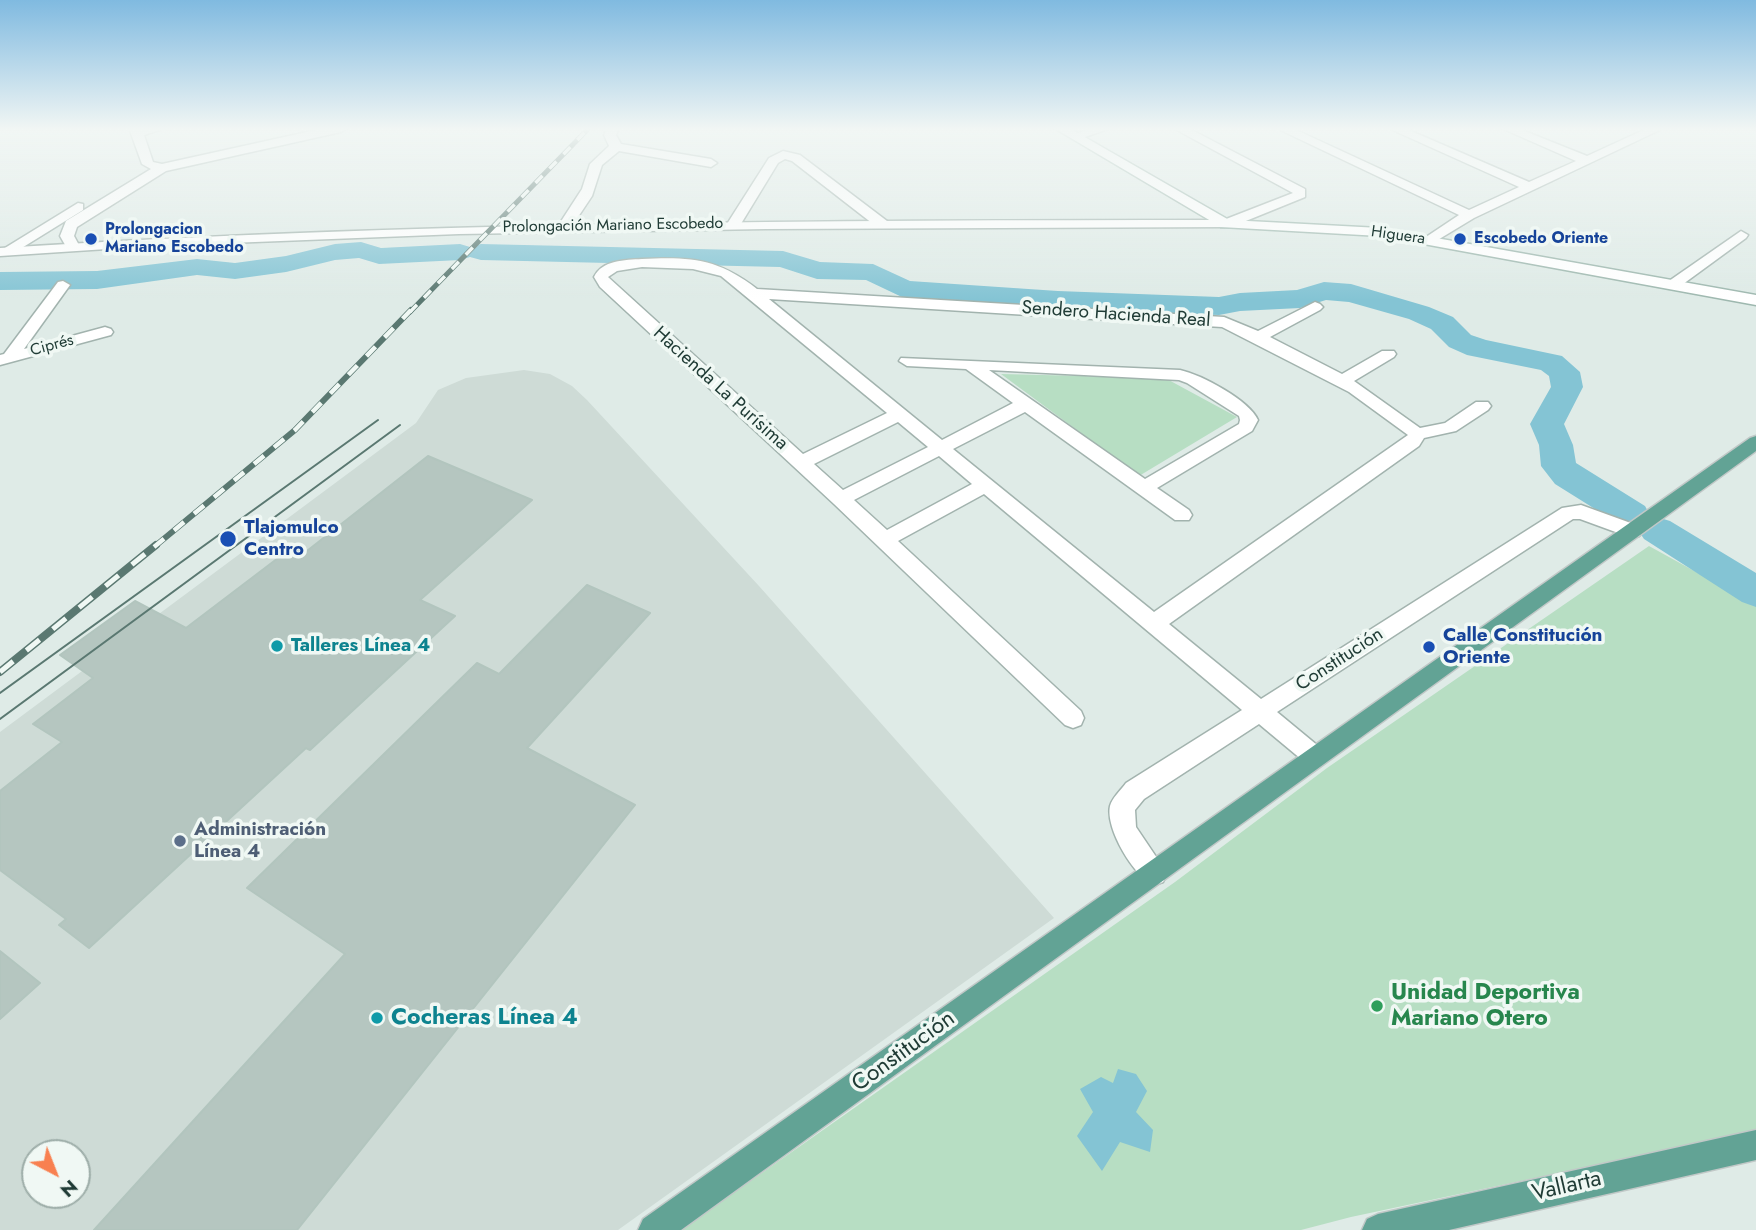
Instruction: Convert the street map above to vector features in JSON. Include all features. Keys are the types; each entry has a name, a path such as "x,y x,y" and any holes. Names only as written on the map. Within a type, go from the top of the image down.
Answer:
{"main road":[{"name":"Constitución","path":"653,1230 1756,442"},
{"name":"Vallarta","path":"1378,1230 1756,1145"}],"street":[{"path":"4,251 113,185"},
{"path":"73,247 66,239 66,232 71,225 134,185"},
{"path":"565,226 592,185"},
{"path":"734,224 757,185"},
{"path":"832,185 882,224"},
{"name":"Higuera","path":"1161,185 1226,223 1380,232 1756,300"},
{"path":"1226,223 1298,197 1300,192 1288,185"},
{"path":"1405,185 1469,215"},
{"path":"1431,240 1469,215 1532,185"},
{"name":"Prolongación Mariano Escobedo","path":"4,251 565,226 1226,223"},
{"path":"1674,284 1741,235"},
{"name":"Hacienda La Purísima","path":"753,293 720,270 711,267 644,262 622,264 604,271 601,277 1073,718"},
{"path":"5,359 63,285"},
{"path":"753,293 1315,757"},
{"name":"Sendero Hacienda Real","path":"753,293 1211,320 1240,328 1341,382 1391,413 1417,434"},
{"path":"1257,338 1315,307"},
{"name":"Ciprés","path":"5,359 104,332"},
{"path":"1341,382 1388,354"},
{"path":"907,360 972,366 1180,375 1193,379 1246,413 1249,420 1246,427 1144,488"},
{"path":"972,366 1182,515"},
{"path":"841,499 943,449 1026,404"},
{"path":"1154,623 1413,442 1417,434 1450,427 1482,405"},
{"path":"801,463 900,414"},
{"path":"885,540 986,485"},
{"name":"Constitución","path":"1154,873 1124,830 1122,807 1135,791 1569,513 1581,512 1632,531"}],"shaded area":[{"path":"524,370 550,374 572,386 759,586 1054,918 618,1230 0,1230 0,732 416,423 438,390 466,378"}],"green space":[{"path":"1001,374 1165,378 1237,417 1139,476"},
{"name":"Unidad Deportiva Mariano Otero","path":"1649,546 1756,605 1756,1131 1301,1230 681,1230 1175,882 1327,768"}],"water":[{"path":"1118,1069 1136,1074 1147,1091 1136,1112 1153,1130 1150,1152 1120,1142 1102,1171 1077,1136 1093,1112 1080,1089 1101,1077 1113,1083"}],"building":[{"name":"Talleres Línea 4","path":"428,456 532,500 420,600 455,616 310,750 306,748 89,948 59,925 66,919 0,870 0,791 62,742 33,724 93,678 60,655 135,601 186,628 286,552 298,558"},
{"name":"Cocheras Línea 4","path":"587,585 650,613 527,748 635,805 297,1230 94,1230 345,954 247,888 477,663 499,674"},
{"path":"0,951 40,983 0,1019"}],"waterway":[{"path":"0,281 97,280 197,267 235,271 286,264 335,252 361,250 379,256 460,252"},
{"path":"481,252 783,259 817,271 873,272 904,289 1058,300 1219,306 1240,302 1300,299 1324,291 1351,293 1419,313 1442,323 1460,341 1478,348 1551,363 1564,372 1567,387 1547,424 1556,445 1559,466 1568,476 1632,515"},
{"path":"1657,530 1756,592"}],"tram line":[{"path":"0,693 378,420"},
{"path":"0,719 400,425"}],"railway":[{"path":"410,312 533,185"},
{"path":"154,547 295,430 411,310"},
{"path":"0,672 156,545"}],"place":[{"name":"Prolongacion Mariano Escobedo","path":"91,239"},
{"name":"Escobedo Oriente","path":"1460,239"},
{"name":"Tlajomulco Centro","path":"228,539"},
{"name":"Talleres Línea 4","path":"277,646"},
{"name":"Calle Constitución Oriente","path":"1429,647"},
{"name":"Administración Línea 4","path":"180,841"},
{"name":"Unidad Deportiva Mariano Otero","path":"1377,1006"},
{"name":"Cocheras Línea 4","path":"377,1018"}]}
